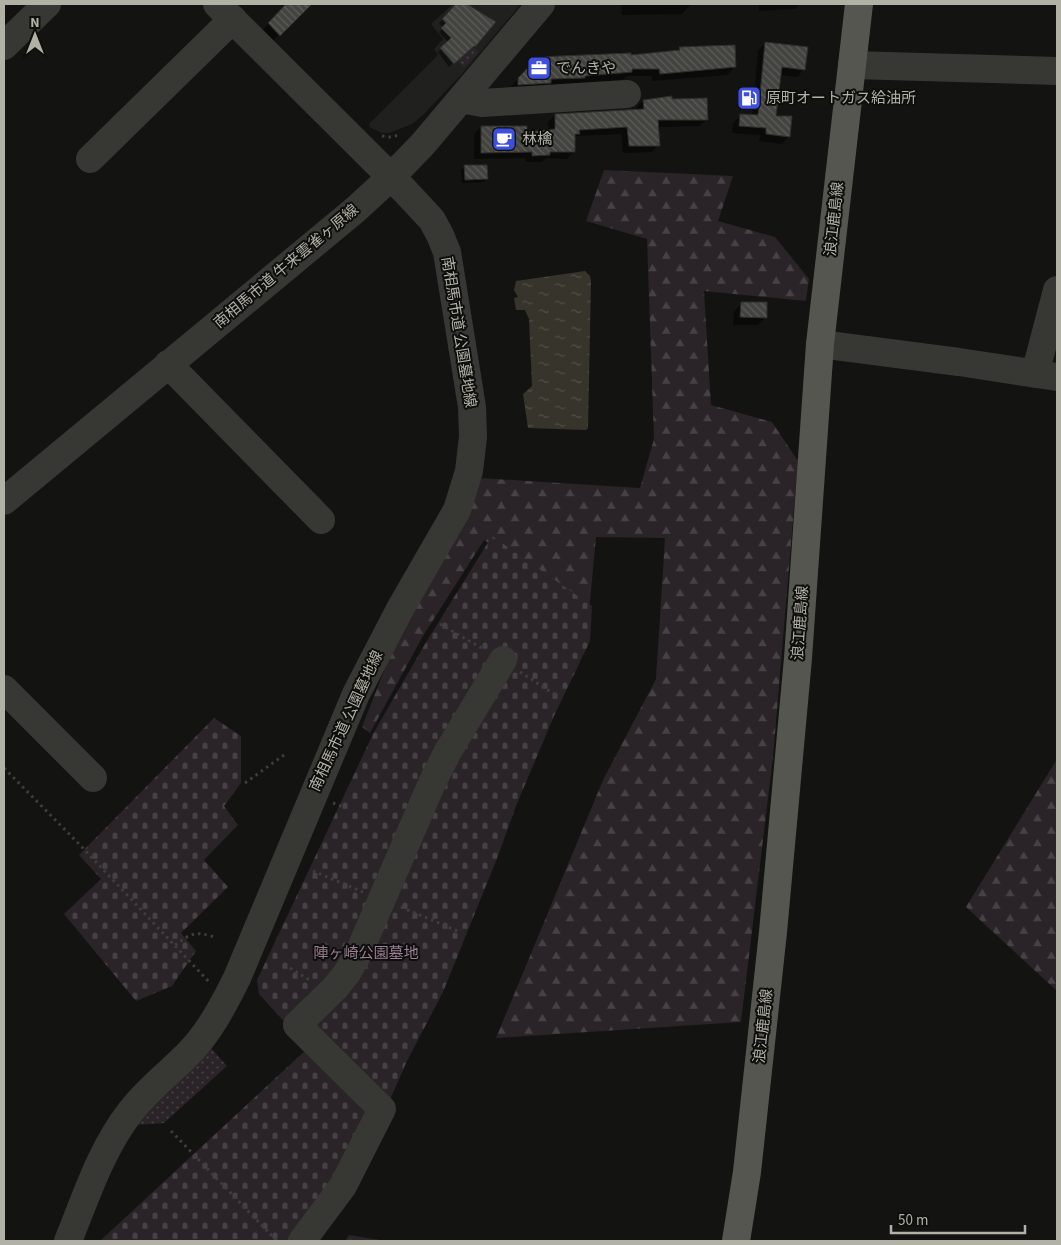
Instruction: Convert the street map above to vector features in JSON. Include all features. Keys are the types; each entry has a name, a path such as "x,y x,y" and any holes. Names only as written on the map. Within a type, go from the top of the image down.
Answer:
{"main road":[{"name":"浪江鹿島線","path":"736,1241 747,1172 773,932 798,658 820,344 859,4"}],"street":[{"path":"4,46 47,4"},
{"name":"南相馬市道 牛来雲雀ヶ原線","path":"4,501 356,210 392,177 424,144 541,4"},
{"path":"90,159 225,11"},
{"name":"南相馬市道 公園墓地線","path":"68,1241 97,1170 115,1134 130,1111 148,1091 186,1057 207,1031 226,1000 356,694 400,609 457,510 469,471 474,437 472,407 447,252 432,220 392,177 225,11"},
{"path":"852,65 1057,71"},
{"path":"461,99 482,103 626,94"},
{"path":"820,344 959,362 1046,376 1057,290"},
{"path":"168,364 321,520"},
{"path":"302,1241 343,1186 382,1109 297,1025 335,988 347,973 360,950 432,783 447,753 503,660"},
{"path":"4,689 93,778"}],"path":[{"path":"245,783 284,755"},
{"path":"4,768 80,844 226,1000"},
{"path":"175,945 197,932 217,938"},
{"path":"171,1131 276,1241"}],"shaded area":[{"path":"453,4 521,4 462,74 412,124 389,133 382,133 369,127 370,123 438,55 434,49 443,39 431,24"}],"green space":[{"path":"464,38 479,52 464,68 449,52"},
{"path":"604,170 733,176 718,221 775,237 809,279 806,301 704,291 711,405 772,422 798,461 773,757 741,1022 496,1038 603,780 656,679 665,538 596,537 589,612 484,540 423,636 370,733 362,727 411,602 480,478 640,488 654,439 647,239 586,221"},
{"name":"陣ヶ崎公園墓地","path":"492,536 592,606 590,641 554,716 516,806 498,856 443,992 407,1061 369,1147 315,1241 100,1241 308,1048 259,994 257,980 374,732 425,644"},
{"path":"214,718 241,736 241,783 224,806 238,825 204,860 228,887 181,933 196,951 172,986 136,1001 64,914 101,879 79,855"},
{"path":"1057,759 1057,991 966,907"},
{"path":"210,1047 227,1066 164,1123 136,1125 154,1102"},
{"path":"349,1235 386,1241 345,1241"}],"water":[{"path":"585,271 590,276 591,281 588,428 586,430 528,428 523,394 532,386 529,319 525,310 516,310 514,298 518,297 514,290 516,281"}],"building":[{"path":"286,4 312,4 280,36 268,23"},
{"path":"456,4 467,4 496,22 475,47 454,64 440,48 451,38 441,28 446,23 442,19"},
{"path":"765,42 808,47 805,70 782,67 776,116 792,116 790,137 766,134 766,128 739,126 740,114 758,115"},
{"path":"735,45 736,67 660,74 659,69 632,69 632,72 585,76 585,78 551,79 551,83 518,85 518,78 538,57 631,53 631,55 680,50 679,47"},
{"path":"672,96 672,99 707,98 708,120 658,120 660,146 629,146 627,127 579,130 580,134 575,134 575,152 550,152 550,155 532,156 532,152 481,153 481,126 527,126 527,132 555,129 555,114 644,109 643,100"},
{"path":"464,165 487,165 488,179 465,180"},
{"path":"741,302 767,302 767,318 740,317"}],"place":[{"name":"でんきや","path":"539,68"},
{"name":"原町オートガス給油所","path":"749,98"},
{"name":"林檎","path":"504,139"}]}
